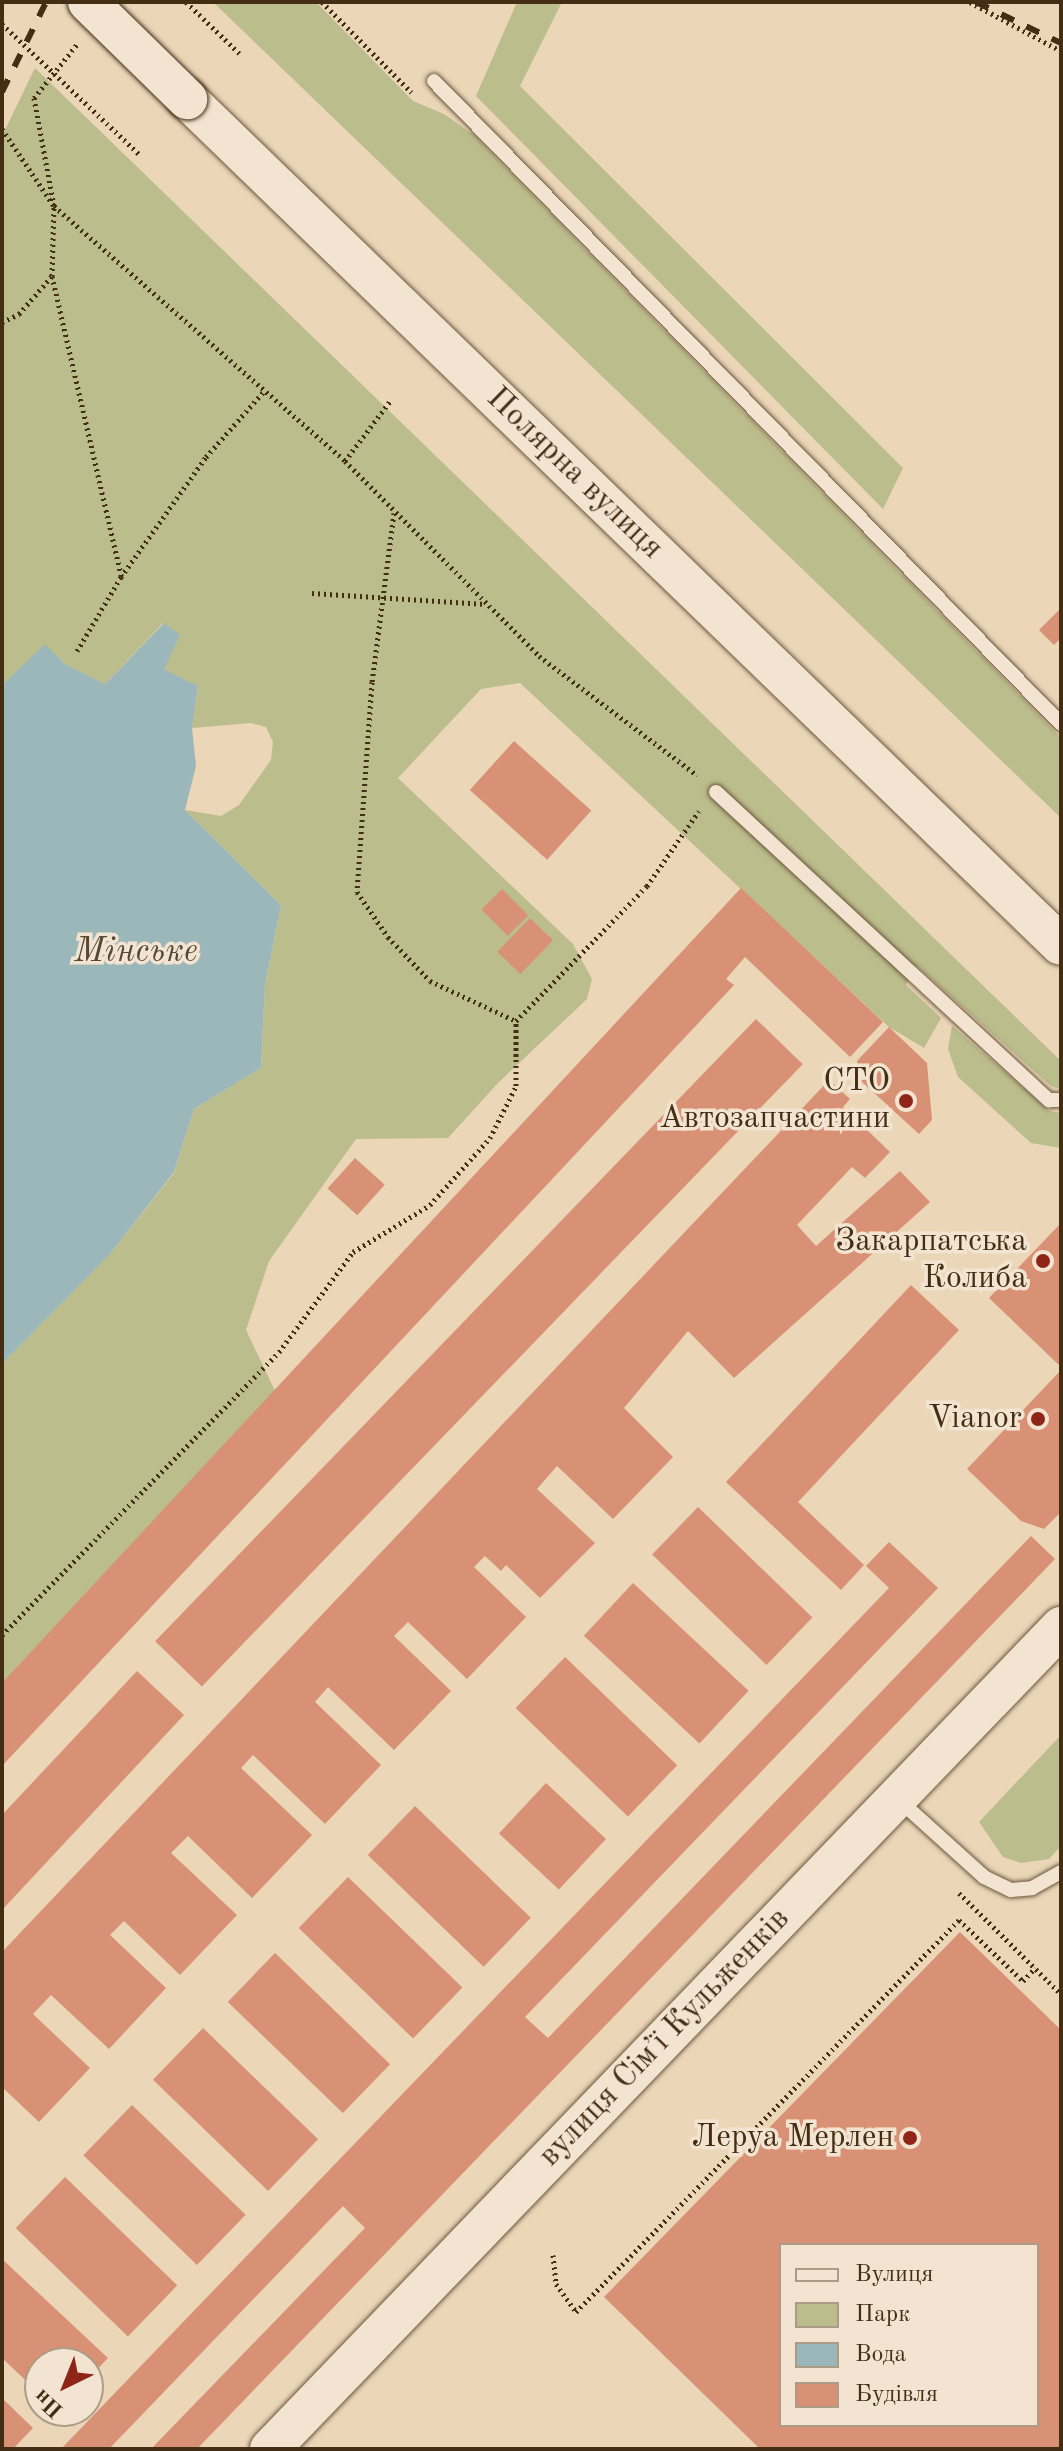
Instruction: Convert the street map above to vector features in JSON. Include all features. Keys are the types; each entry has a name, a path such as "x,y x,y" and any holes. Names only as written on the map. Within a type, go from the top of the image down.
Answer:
{"main road":[{"name":"Полярна вулиця","path":"85,20 187,99 1061,945"},
{"name":"вулиця Сімʼї Кульженків","path":"270,2449 1061,1627"}],"lane":[{"path":"434,81 1061,724"},
{"path":"716,792 1049,1100 1061,1100"},
{"path":"897,1798 984,1877 1011,1890 1032,1888 1061,1872"}],"path":[{"path":"186,2 239,53"},
{"path":"322,2 417,99"},
{"path":"970,2 1061,51"},
{"path":"85,20 34,98 54,206 52,276 121,577"},
{"path":"2,24 139,154"},
{"path":"2,129 54,206 345,461 539,656 697,775"},
{"path":"2,322 19,314 52,276"},
{"path":"77,651 121,577 206,457 265,390"},
{"path":"345,461 391,400"},
{"path":"394,512 383,597 357,892 388,937 430,981 516,1021"},
{"path":"312,593 487,604"},
{"path":"2,1635 279,1352 353,1252 430,1205 490,1138 516,1086 516,1021 647,886 686,826 716,792"},
{"path":"979,1912 1061,1994"},
{"path":"553,2255 556,2284 576,2312 959,1920 1023,1981 1035,1968"}],"green space":[{"path":"213,2 316,2 413,101 444,114 475,136 1061,738 1061,818"},
{"path":"517,2 562,2 520,86 903,468 883,509 476,96"},
{"path":"35,68 1061,1061 1061,1089 1051,1086 917,966 906,985 941,1018 924,1048 889,1027 520,683 481,689 398,778 573,944 592,979 587,999 498,1083 448,1138 356,1139 269,1261 246,1330 276,1393 2,1683 2,1364 110,1254 174,1173 194,1109 261,1068 265,985 281,905 185,810 221,816 239,805 271,760 273,742 266,727 251,723 192,728 198,686 163,669 179,635 163,623 105,684 65,664 45,645 2,685 2,136"},
{"path":"952,1026 1050,1111 1061,1113 1061,1148 1031,1143 958,1077 948,1049"},
{"path":"1061,1735 1061,1846 1049,1859 1021,1863 1003,1857 979,1822"}],"water":[{"name":"Мінське","path":"164,623 180,635 164,669 198,686 192,728 196,766 185,810 281,905 265,985 261,1068 194,1109 174,1172 110,1254 2,1364 2,685 45,644 65,664 105,684"}],"building":[{"path":"1061,608 1061,638 1054,645 1039,630"},
{"path":"514,741 591,811 547,860 470,790"},
{"path":"741,888 883,1022 850,1057 745,957 726,979 734,985 2,1766 2,1683"},
{"path":"502,889 528,915 508,936 481,910"},
{"path":"530,918 553,940 520,974 497,952"},
{"path":"756,1019 803,1064 202,1686 155,1641"},
{"name":"СТО Автозапчастини","path":"889,1027 927,1063 932,1120 919,1134 861,1081 857,1061"},
{"path":"829,1080 850,1099 843,1107 890,1152 865,1178 852,1167 797,1225 816,1246 900,1171 930,1202 734,1378 688,1331 624,1408 673,1457 613,1519 557,1466 537,1489 595,1543 540,1598 506,1565 501,1571 485,1556 474,1567 526,1617 467,1679 408,1622 394,1636 451,1691 394,1750 328,1687 315,1702 381,1765 325,1824 253,1755 241,1768 312,1835 252,1898 188,1836 171,1853 237,1915 180,1975 124,1921 110,1935 166,1988 109,2049 51,1995 33,2014 90,2068 39,2122 2,2087 2,1952"},
{"path":"355,1158 385,1185 357,1215 328,1188"},
{"name":"Закарпатська Колиба","path":"1061,1223 1061,1367 989,1298"},
{"path":"911,1285 959,1330 798,1502 864,1565 841,1590 726,1482"},
{"name":"Vianor","path":"1061,1370 1061,1512 1044,1529 1021,1521 967,1469"},
{"path":"698,1507 812,1617 767,1665 652,1554"},
{"path":"1031,1536 1055,1559 197,2449 151,2449 365,2228 343,2206 109,2449 61,2449 82,2427 104,2427 104,2404 889,1588 866,1566 889,1542 938,1588 525,2017 548,2038"},
{"path":"633,1583 749,1691 699,1743 584,1636"},
{"path":"565,1657 677,1765 628,1816 516,1708"},
{"path":"137,1671 184,1715 2,1910 2,1815"},
{"path":"546,1783 606,1839 559,1889 499,1833"},
{"path":"415,1806 531,1918 484,1967 368,1855"},
{"path":"348,1877 462,1987 413,2039 299,1928"},
{"name":"Леруа Мерлен","path":"960,1932 1061,2030 1061,2449 760,2449 604,2297"},
{"path":"275,1953 390,2064 343,2113 228,2002"},
{"path":"203,2028 318,2139 268,2191 153,2080"},
{"path":"132,2105 246,2215 197,2265 83,2155"},
{"path":"65,2177 177,2285 128,2336 16,2228"},
{"path":"2,2259 96,2347 24,2347 24,2379 2,2358"},
{"path":"2,2398 24,2419 24,2427 33,2428 13,2449 2,2449"}],"railway":[{"path":"2,92 46,2"},
{"path":"976,2 1061,43"}],"place":[{"name":"СТО Автозапчастини","path":"906,1101"},
{"name":"Закарпатська Колиба","path":"1043,1261"},
{"name":"Vianor","path":"1038,1419"},
{"name":"Леруа Мерлен","path":"910,2138"}]}
